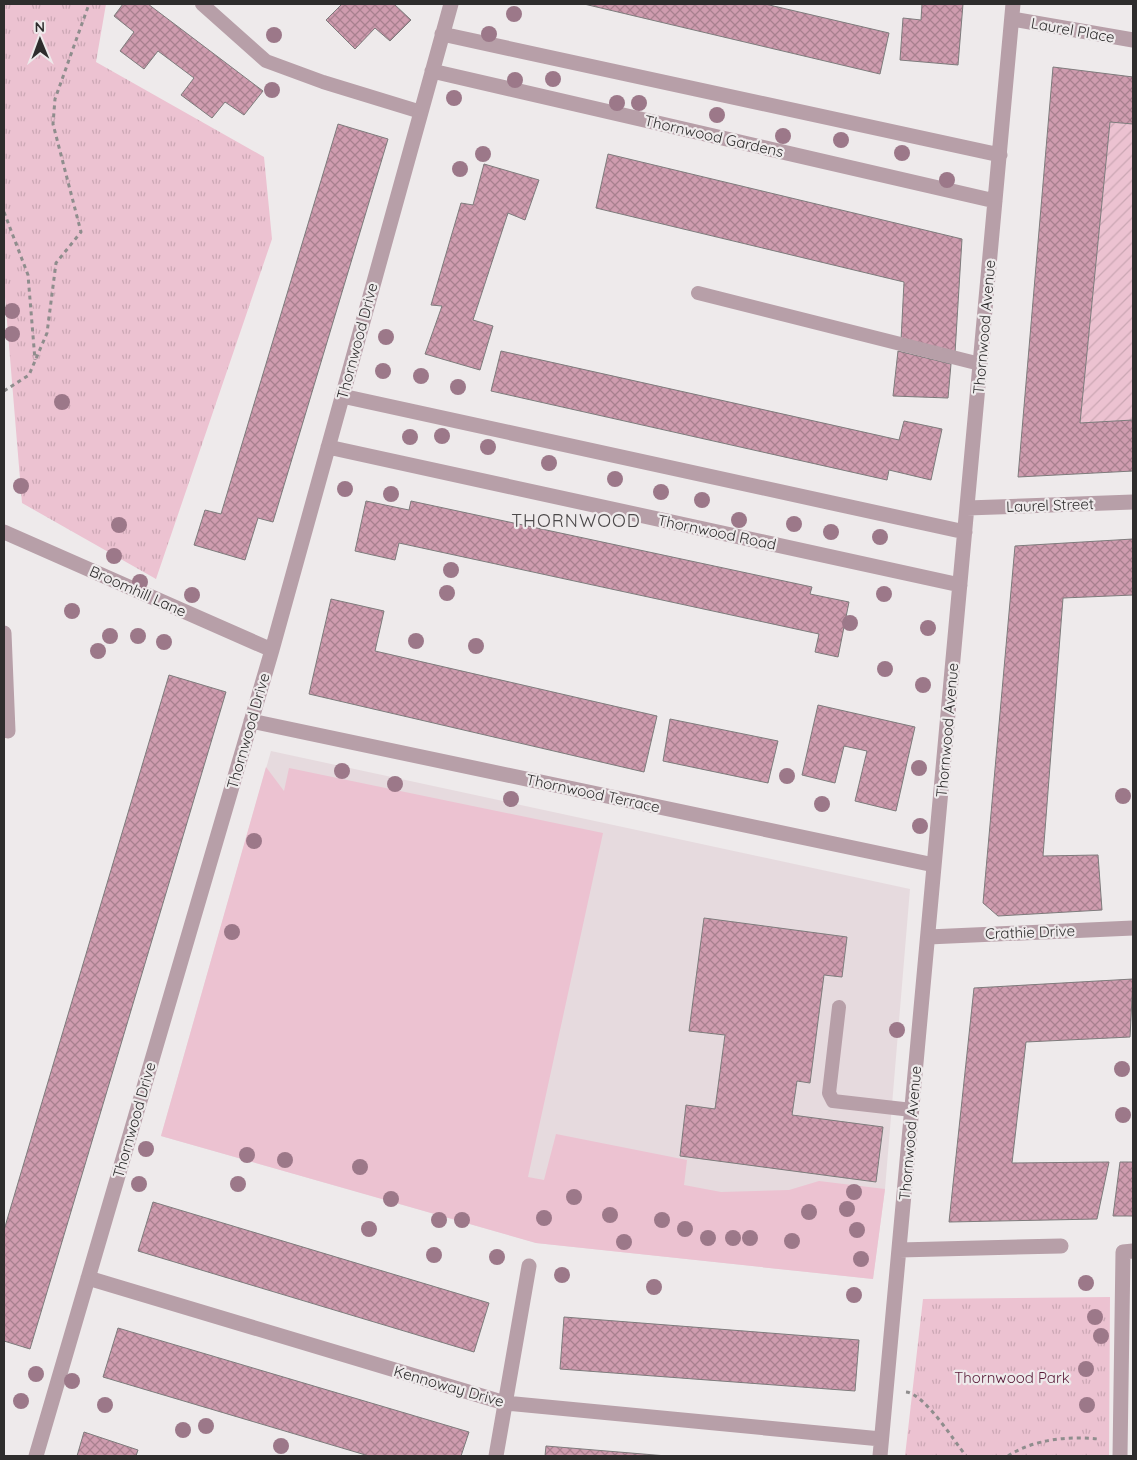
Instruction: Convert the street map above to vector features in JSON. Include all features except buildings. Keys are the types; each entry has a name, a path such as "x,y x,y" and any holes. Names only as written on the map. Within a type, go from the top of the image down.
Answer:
{"street":[{"name":"Thornwood Drive","path":"36,1456 272,650 451,4"},
{"name":"Thornwood Avenue","path":"880,1456 1013,4"},
{"name":"Laurel Place","path":"1012,19 1133,40"},
{"path":"442,34 1000,155"},
{"name":"Thornwood Gardens","path":"432,71 995,201"},
{"path":"342,396 965,532"},
{"name":"Thornwood Road","path":"328,448 960,586"},
{"name":"Laurel Street","path":"967,508 1133,502"},
{"name":"Broomhill Lane","path":"4,532 272,650"},
{"path":"4,634 8,731"},
{"name":"Thornwood Terrace","path":"251,721 934,865"},
{"name":"Crathie Drive","path":"928,937 1133,928"},
{"path":"899,1250 1060,1246"},
{"path":"1120,1456 1119,1441 1128,1252"},
{"path":"496,1456 529,1266"},
{"name":"Kennoway Drive","path":"88,1278 505,1403 881,1439"}],"lane":[{"path":"202,4 266,60 323,82 421,112"},
{"path":"698,293 980,364"},
{"path":"839,1007 829,1093 833,1101 912,1110"}],"path":[{"path":"4,391 29,375 47,333 56,263 81,232 53,124 55,99 89,4"},
{"path":"4,212 28,275 35,361"},
{"path":"886,1390 912,1393 926,1405 966,1456"},
{"path":"1008,1456 1030,1446 1061,1438 1119,1441"}],"shaded area":[{"path":"271,751 910,889 885,1189 873,1279 536,1243 161,1136"}],"green space":[{"path":"4,4 106,4 96,62 264,157 272,239 156,579 22,503 4,285"},
{"path":"1110,122 1133,124 1133,420 1080,423"},
{"path":"266,767 284,791 289,768 603,833 528,1177 544,1180 556,1134 687,1160 684,1185 721,1192 789,1190 819,1181 885,1189 873,1279 536,1243 161,1136"},
{"name":"Thornwood Park","path":"1110,1297 1109,1456 905,1456 923,1299"}],"district":[{"name":"THORNWOOD","path":"576,520"}]}
